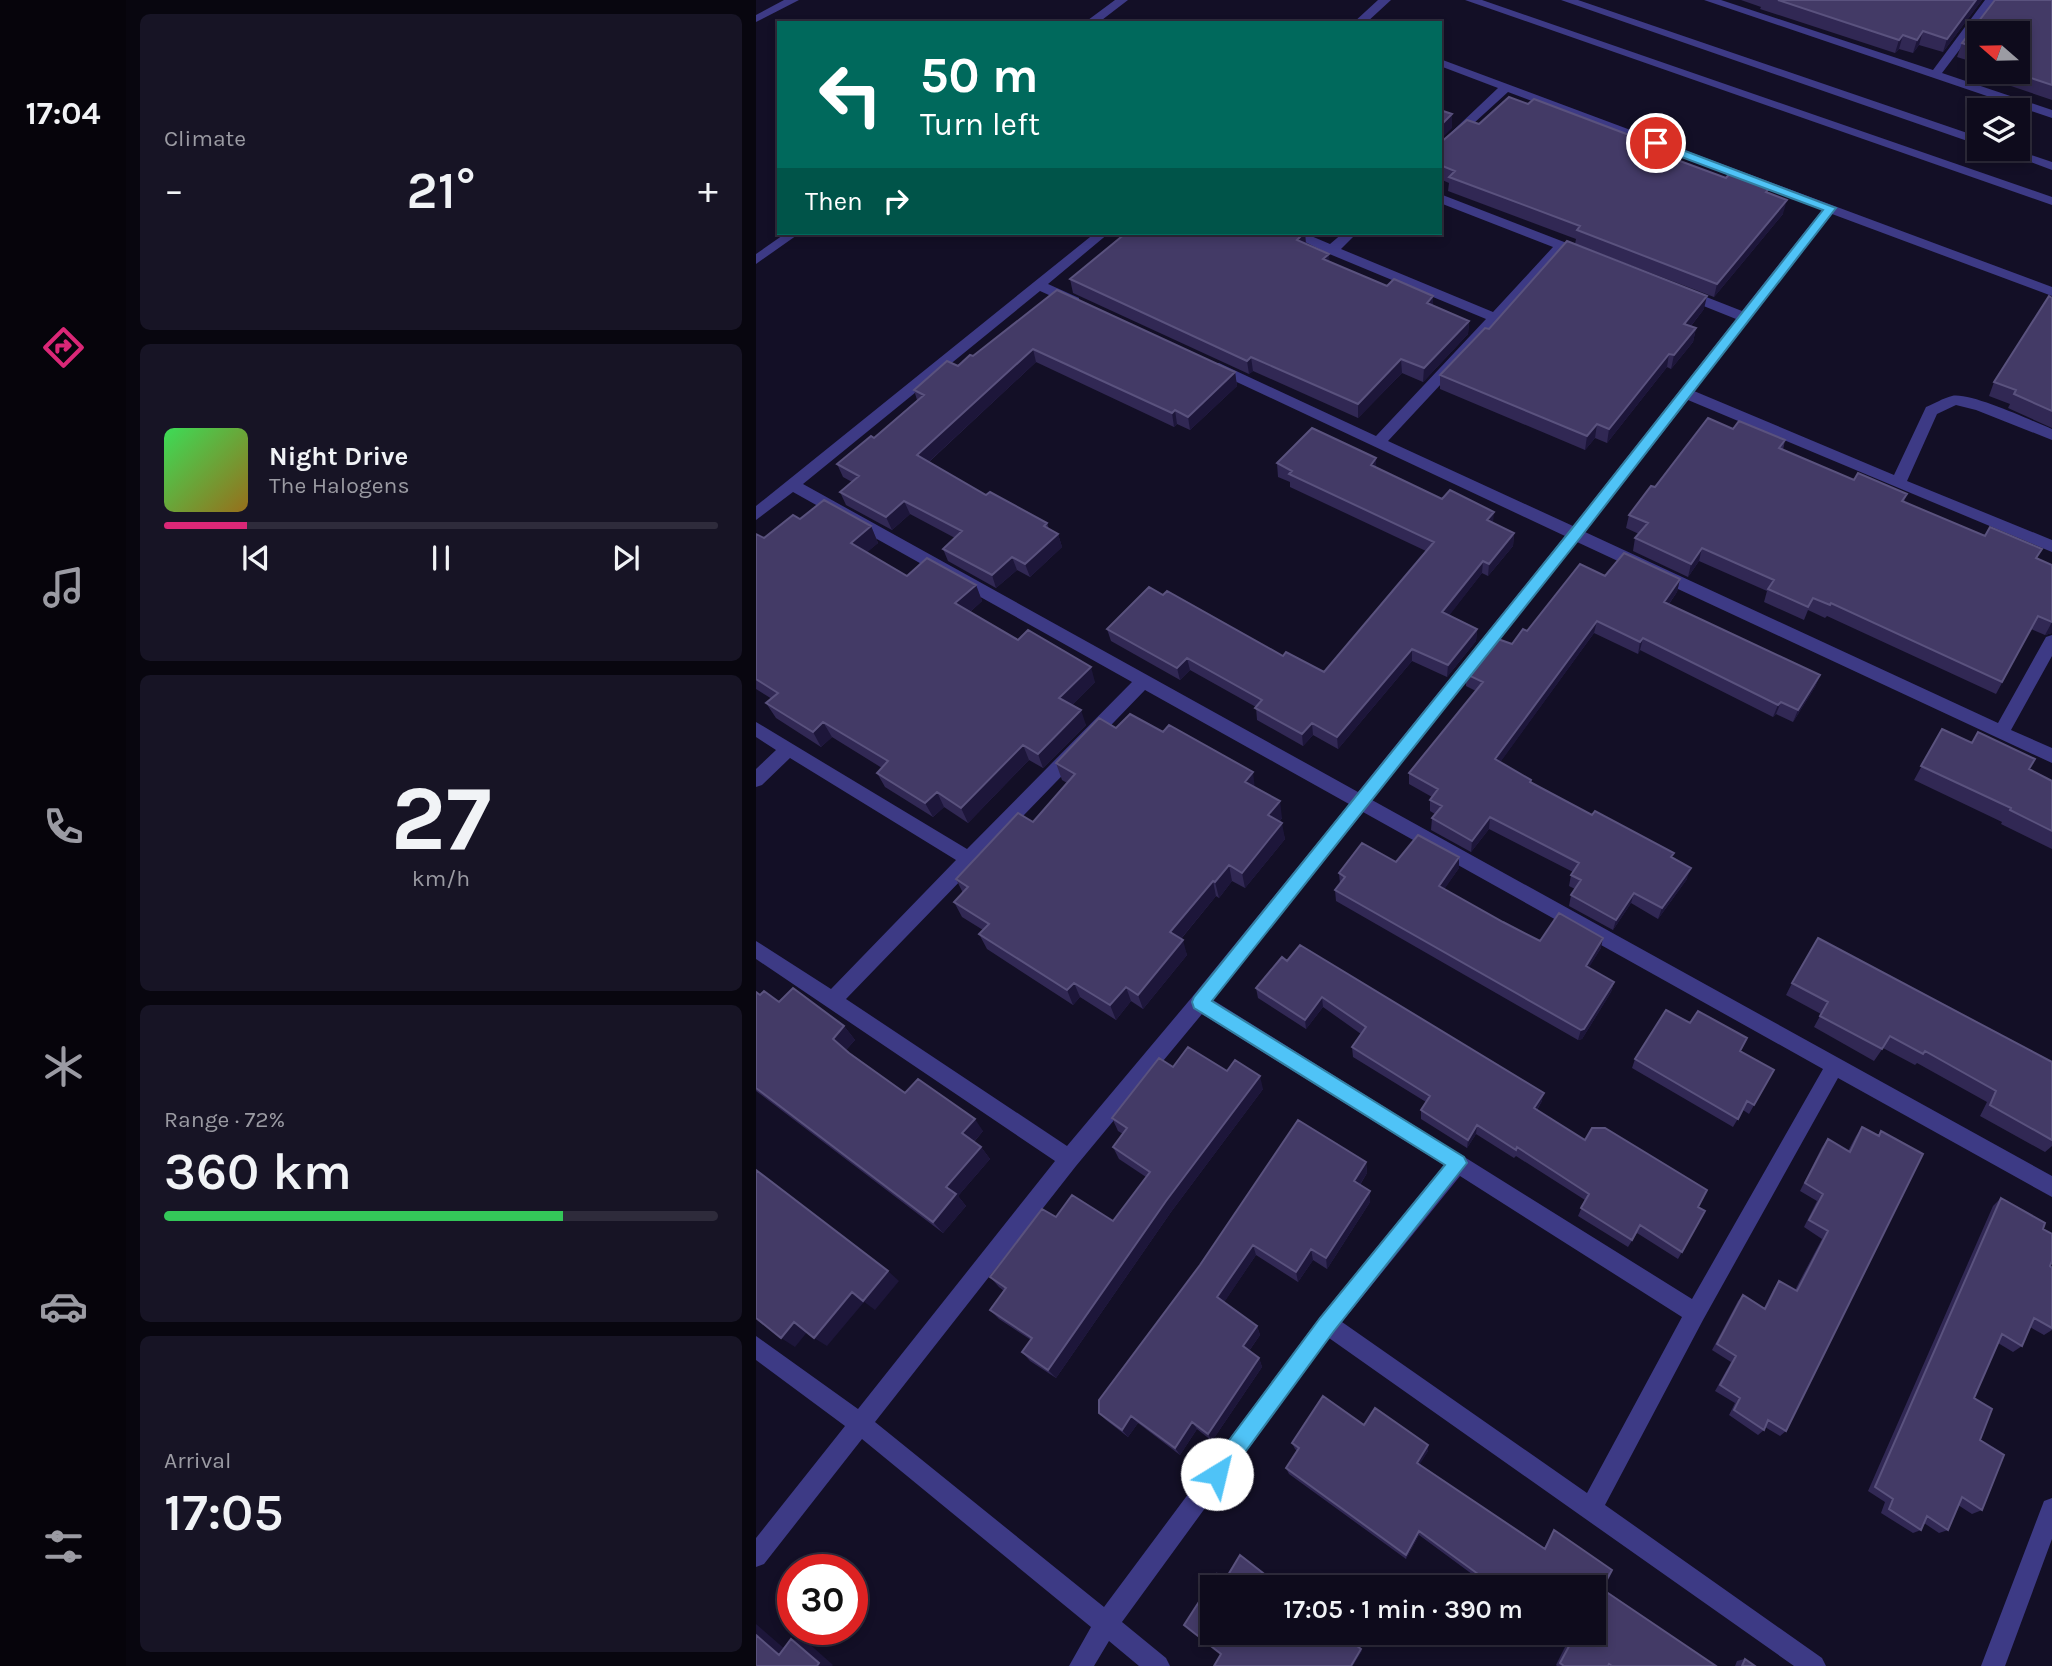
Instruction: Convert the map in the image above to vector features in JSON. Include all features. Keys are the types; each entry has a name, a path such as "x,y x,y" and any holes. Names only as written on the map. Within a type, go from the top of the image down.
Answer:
{"street":[{"path":"756,19 793,0"},
{"path":"1093,21 1122,0"},
{"path":"1361,21 1385,0"},
{"path":"1471,0 2052,201"},
{"path":"1567,0 1967,137"},
{"path":"1710,0 2052,114"},
{"path":"1935,75 1992,0"},
{"path":"1442,63 2052,292"},
{"path":"1442,148 1506,87"},
{"path":"2030,159 2052,166"},
{"path":"1442,199 1599,260"},
{"path":"756,1556 1069,1159 1200,1002 1575,534 1830,208"},
{"path":"756,260 791,235"},
{"path":"756,514 1101,235"},
{"path":"1298,235 1495,318"},
{"path":"1332,250 1349,235"},
{"path":"1378,443 1562,246"},
{"path":"1039,285 1088,307"},
{"path":"1672,289 1745,317"},
{"path":"1201,360 2052,756"},
{"path":"1685,393 2052,546"},
{"path":"1898,483 1931,411 1955,400 1980,406 2052,435"},
{"path":"792,485 2052,1186"},
{"path":"2001,733 2052,641"},
{"path":"832,1000 1143,681"},
{"path":"756,729 969,859"},
{"path":"756,780 788,749"},
{"path":"756,949 1069,1159"},
{"path":"1200,1002 1696,1314"},
{"path":"1591,1508 1835,1066"},
{"path":"1081,1666 1107,1623 1327,1324 1458,1163"},
{"path":"1327,1324 1814,1666"},
{"path":"756,1347 859,1423 1158,1666"},
{"path":"1993,1666 2050,1520"}],"building":[{"path":"1778,0 1976,0 1947,39 1923,31 1917,40 1903,35 1899,40"},
{"path":"1995,0 2052,0 2052,85 2030,78 2030,21 1979,21"},
{"path":"1509,97 1528,104 1534,99 1666,149 1661,154 1726,178 1731,172 1771,187 1766,192 1787,200 1717,284 1577,230 1580,226 1449,177 1455,171 1442,166 1442,141 1467,120 1479,124"},
{"path":"1442,111 1452,114 1442,124"},
{"path":"1124,235 1302,235 1297,240 1329,254 1323,259 1387,286 1394,279 1433,296 1427,303 1469,321 1424,368 1401,359 1358,404 1251,357 1247,361 1070,279"},
{"path":"1567,241 1707,296 1684,324 1696,328 1674,355 1669,354 1609,429 1597,424 1587,436 1440,375 1485,328 1489,329"},
{"path":"1057,290 1235,372 1188,417 1175,410 1172,413 1033,349 917,455 986,495 990,492 1047,523 1044,526 1058,534 1025,564 1012,557 992,575 943,549 962,531 904,501 886,517 840,492 859,476 837,464 871,436 874,438 924,395 914,390 947,361 958,366 970,355 973,356"},
{"path":"2049,296 2052,298 2052,411 2014,394 2016,390 1994,382"},
{"path":"1708,418 1733,429 1739,421 1785,440 1779,448 1854,480 1858,473 1907,494 1902,501 1985,536 1990,527 2042,549 2036,558 2052,565 2052,622 2038,616 2002,682 1831,603 1830,605 1813,598 1808,607 1768,589 1774,580 1702,548 1691,564 1635,538 1648,523 1629,515 1651,486 1655,487"},
{"path":"1312,428 1376,458 1371,465 1442,499 1450,490 1494,512 1487,520 1514,533 1489,564 1483,561 1442,612 1477,629 1448,665 1412,649 1337,737 1312,723 1302,734 1255,708 1262,700 1187,658 1177,668 1107,629 1149,587 1163,595 1167,591 1283,656 1286,652 1324,672 1434,542 1289,474 1292,471 1277,463"},
{"path":"824,500 871,526 851,543 907,576 927,558 976,585 955,603 1018,640 1028,630 1091,667 1059,698 1081,710 1038,754 1023,745 961,808 937,792 925,803 877,773 888,761 823,722 813,732 766,703 778,693 756,679 756,534 764,538 793,515 800,519"},
{"path":"1624,553 1680,579 1664,602 1820,675 1798,710 1781,702 1778,705 1643,638 1640,642 1597,621 1495,759 1531,780 1530,782 1592,815 1595,811 1674,853 1671,857 1691,868 1662,908 1634,893 1616,920 1571,895 1581,880 1571,875 1579,863 1490,817 1472,841 1432,818 1442,806 1430,800 1438,789 1409,773 1483,682 1466,674 1495,638 1512,644 1523,629 1527,631 1580,564 1605,576"},
{"path":"1130,714 1163,732 1169,725 1253,772 1245,782 1280,801 1268,815 1282,823 1242,873 1229,865 1170,932 1183,940 1138,995 1126,987 1110,1005 1074,983 1067,990 979,934 989,924 954,902 968,887 956,879 1018,813 1033,822 1075,774 1056,763 1099,718 1116,728"},
{"path":"1942,729 1972,743 1978,732 2035,759 2029,769 2052,781 2052,831 2010,810 2011,808 1921,766"},
{"path":"1418,835 1459,857 1439,886 1503,922 1540,941 1559,913 1603,938 1586,966 1614,982 1584,1029 1581,1030 1335,890 1345,877 1339,873 1362,843 1396,862"},
{"path":"1818,938 2052,1062 2052,1140 1990,1105 1996,1091 1925,1051 1923,1054 1890,1036 1882,1049 1820,1016 1828,1002 1792,983"},
{"path":"1300,945 1544,1093 1534,1108 1585,1140 1592,1128 1605,1128 1707,1190 1698,1207 1705,1211 1682,1252 1640,1225 1632,1240 1581,1208 1589,1194 1517,1147 1516,1150 1477,1125 1468,1140 1421,1110 1430,1096 1352,1047 1366,1027 1322,997 1305,1020 1256,988 1282,957 1287,961"},
{"path":"793,988 844,1026 833,1039 849,1053 905,1093 918,1079 975,1119 962,1133 981,1147 946,1187 956,1194 933,1222 756,1088 756,992 760,995 764,991 779,1002"},
{"path":"1666,1010 1690,1023 1698,1011 1747,1038 1740,1051 1774,1070 1754,1105 1747,1101 1738,1119 1635,1059"},
{"path":"1188,1047 1227,1071 1235,1060 1260,1076 1166,1201 1048,1370 1022,1352 1032,1338 990,1310 1006,1288 990,1277 1042,1209 1056,1217 1072,1195 1113,1221 1150,1172 1113,1147 1127,1128 1112,1118 1159,1058 1173,1067"},
{"path":"1298,1120 1366,1162 1354,1181 1370,1191 1326,1258 1311,1249 1296,1272 1253,1245 1217,1297 1257,1326 1243,1346 1259,1358 1208,1434 1192,1422 1175,1448 1131,1416 1122,1430 1099,1413 1099,1400 1200,1265"},
{"path":"1862,1127 1879,1136 1881,1131 1923,1154 1786,1431 1768,1420 1764,1430 1734,1410 1740,1398 1720,1385 1736,1356 1717,1344 1743,1295 1765,1309 1779,1281 1797,1291 1828,1231 1809,1220 1823,1194 1805,1183 1828,1139 1850,1152"},
{"path":"756,1170 888,1271 863,1301 852,1292 814,1338 794,1322 781,1338 756,1318"},
{"path":"2001,1198 2045,1223 2043,1229 2052,1234 2052,1328 2034,1318 2022,1346 2002,1334 1974,1398 1992,1409 1980,1440 2004,1455 1982,1510 1962,1497 1948,1530 1927,1516 1921,1530 1889,1509 1893,1499 1875,1487"},
{"path":"1323,1396 1364,1425 1375,1408 1428,1445 1417,1463 1545,1549 1554,1530 1612,1570 1606,1581 1606,1575 1477,1575 1419,1531 1406,1555 1286,1468 1299,1448 1292,1443"},
{"path":"1240,1555 1266,1575 1228,1575"},
{"path":"1606,1592 1716,1666 1564,1666 1560,1663 1570,1645 1606,1645"},
{"path":"1200,1600 1200,1638 1184,1625"},
{"path":"756,1635 779,1655 786,1645 798,1645 819,1663 817,1666 756,1666"},
{"path":"1210,1645 1356,1645 1361,1649 1351,1666 1214,1666 1221,1654"},
{"path":"1745,1659 1755,1666 1742,1666"}],"route":[{"path":"1217,1474 1327,1324 1458,1163 1200,1002 1575,534 1830,208 1656,143"}]}
